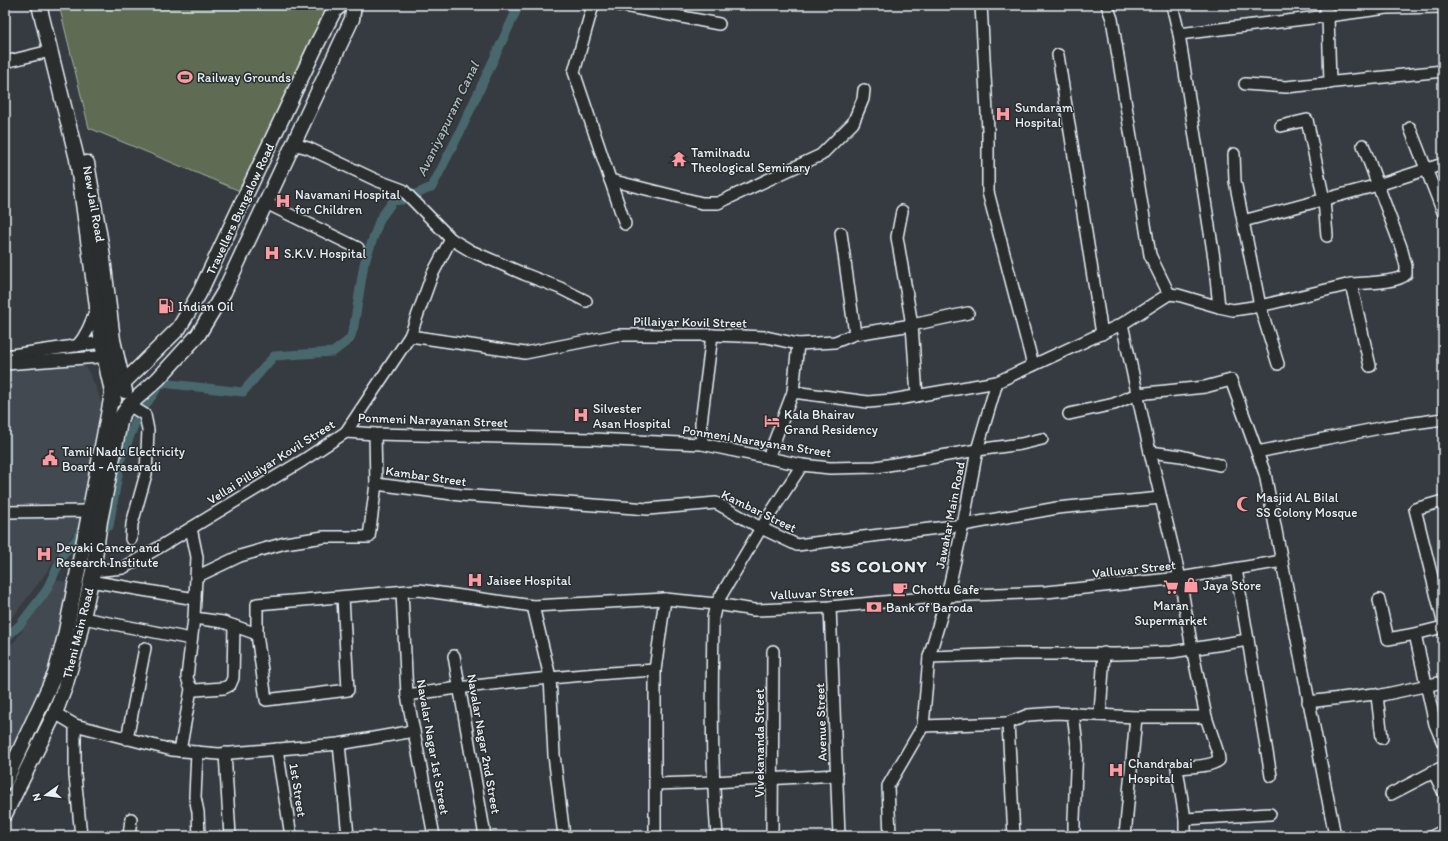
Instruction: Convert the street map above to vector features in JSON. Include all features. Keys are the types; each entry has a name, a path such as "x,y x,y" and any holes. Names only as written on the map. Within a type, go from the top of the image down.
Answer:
{"main road":[{"name":"New Jail Road","path":"39,5 77,159 93,272 96,306 107,341"},
{"name":"New Jail Road","path":"47,5 85,154 102,250 107,341"},
{"name":"Travellers Bungalow Road","path":"112,394 179,328 191,308 317,44 334,11 341,5"},
{"name":"Travellers Bungalow Road","path":"121,417 138,411 158,379 198,335 224,292 352,19 354,5"},
{"path":"236,216 255,226"},
{"path":"191,308 208,320"},
{"path":"107,341 122,383 138,411"},
{"path":"113,358 133,366 145,363"},
{"path":"113,358 108,374 112,394 121,417"},
{"name":"Theni Main Road","path":"5,814 55,713 65,686 83,618 92,576 92,524 112,394"},
{"name":"Theni Main Road","path":"5,782 55,674 92,524 121,417"}],"street":[{"path":"593,5 574,72 625,224"},
{"path":"619,5 719,24"},
{"path":"981,5 988,130 988,192 1033,365"},
{"path":"1107,5 1112,19 1150,255 1169,294"},
{"path":"1172,5 1179,34 1214,258 1219,307"},
{"path":"1325,5 1328,16 1330,83"},
{"path":"1179,34 1387,8 1443,7"},
{"path":"5,62 50,51"},
{"path":"1058,55 1102,334"},
{"path":"1245,84 1286,87 1443,71"},
{"path":"610,180 702,203 718,203 821,155 853,123 863,99 864,90"},
{"path":"1281,126 1308,120 1324,200 1327,236"},
{"path":"1410,128 1443,212"},
{"path":"293,144 308,148 376,180 403,190 451,239 471,251 560,288 586,301"},
{"path":"793,392 868,402 892,400 997,382 1122,324 1169,294 1178,295 1233,310 1260,306 1351,284 1391,280 1404,276 1406,274 1406,266 1401,247 1363,145"},
{"path":"1234,154 1235,181 1260,306 1278,364"},
{"path":"1243,221 1378,185 1443,164"},
{"path":"266,203 358,248"},
{"path":"902,211 897,237 912,326 917,396"},
{"path":"841,233 855,334"},
{"name":"Vellai Pillaiyar Kovil Street","path":"92,576 123,568 302,461 346,432 410,336 432,275 451,239"},
{"path":"1351,284 1370,366"},
{"path":"77,346 84,338 92,321 96,306"},
{"name":"Pillaiyar Kovil Street","path":"410,336 525,353 617,335 712,335 766,337 798,344 835,342 855,334 912,326 968,312"},
{"path":"1122,324 1180,578 1192,649 1206,717 1219,760 1216,763 1177,768 1185,819 1185,836"},
{"path":"702,444 701,424 712,335"},
{"path":"5,356 107,341"},
{"path":"768,458 793,392 798,344"},
{"path":"5,364 87,357 113,358"},
{"path":"87,357 96,361 108,374"},
{"path":"1069,414 1114,404 1137,394 1205,387 1231,380 1265,474 1335,836"},
{"name":"Jawahar Main Road","path":"890,836 888,786 923,726 929,657 947,596 963,525 977,450 997,382"},
{"path":"131,539 132,524 146,474 148,430 138,411"},
{"path":"1257,452 1378,428 1443,419"},
{"name":"Ponmeni Narayanan Street","path":"346,432 592,439 702,444 802,465 830,468 876,467 1021,444 1042,439"},
{"path":"196,577 240,556 285,543 324,537 369,537 376,484 375,434"},
{"path":"1150,452 1182,456 1219,465"},
{"path":"716,836 713,782 712,706 713,618 716,604 761,528 802,465"},
{"name":"Kambar Street","path":"376,484 460,495 648,509 716,503 761,528 797,545 963,525 1057,508 1161,498"},
{"path":"1443,501 1415,509 1443,621"},
{"path":"5,512 92,524"},
{"path":"180,751 191,688 187,677 194,618 197,557 191,528"},
{"name":"Valluvar Street","path":"257,634 257,604 420,590 533,606 665,599 716,604 754,610 830,607 947,596 1046,592 1180,578 1282,561"},
{"path":"1236,569 1271,776"},
{"path":"92,576 195,599"},
{"name":"Navalar Nagar 1st Street","path":"402,592 407,695 434,836"},
{"path":"194,618 223,622 257,634 266,700 348,690 343,597"},
{"path":"655,836 655,670 665,599"},
{"path":"1379,600 1388,639 1443,627"},
{"path":"533,606 550,677 554,755 564,836"},
{"name":"Avenue Street","path":"830,607 839,836"},
{"path":"83,618 191,639"},
{"path":"191,688 195,690 224,688 230,685 233,678 234,626"},
{"path":"1415,634 1428,686 1435,724 1443,743"},
{"path":"929,657 1164,652 1248,640"},
{"path":"127,739 145,648"},
{"name":"Vivekananda Street","path":"772,836 773,651"},
{"path":"1100,714 1104,653"},
{"name":"Navalar Nagar 2nd Street","path":"454,656 485,836"},
{"path":"407,695 460,687 550,677 655,670"},
{"path":"1308,702 1374,694 1377,696 1443,682"},
{"path":"1377,696 1382,738"},
{"path":"55,713 75,725 172,750 197,752 225,753 339,744 414,730"},
{"path":"923,726 1008,723 1028,715 1073,713 1206,717"},
{"path":"1073,713 1077,746 1074,836"},
{"path":"1124,836 1136,716"},
{"path":"1008,723 1014,836"},
{"path":"75,725 75,774 81,836"},
{"path":"339,744 348,836"},
{"name":"1st Street","path":"277,749 291,836"},
{"path":"197,752 195,797 198,812 199,836"},
{"path":"225,753 230,836"},
{"path":"1391,794 1438,769 1443,791"},
{"path":"656,784 837,775"},
{"path":"1185,819 1270,814"},
{"path":"129,836 131,820"},
{"path":"1433,836 1443,831"}],"shaded area":[{"name":"Tamil Nadu Electricity Board - Arasaradi","path":"53,364 85,365 96,387 104,412 82,521 41,580 15,614 5,623 5,367"},
{"path":"56,580 73,583 54,670 5,776 5,650 15,641"}],"green space":[{"name":"Railway Grounds","path":"59,5 328,5 240,191 89,128"}],"waterway":[{"name":"Avaniyapuram Canal","path":"5,638 20,625 46,591 64,553 76,540 81,530 109,526 121,458 138,416 161,383 243,392 274,356 333,352 350,339 354,326 364,264 380,219 393,201 402,200 432,187 460,132 519,5"}],"place":[{"name":"Railway Grounds","path":"185,77"},
{"name":"Sundaram Hospital","path":"1003,114"},
{"name":"Tamilnadu Theological Seminary","path":"679,159"},
{"name":"Navamani Hospital for Children","path":"283,201"},
{"name":"S.K.V. Hospital","path":"272,253"},
{"name":"Indian Oil","path":"166,306"},
{"name":"Silvester Asan Hospital","path":"581,415"},
{"name":"Kala Bhairav Grand Residency","path":"772,421"},
{"name":"Tamil Nadu Electricity Board - Arasaradi","path":"50,458"},
{"name":"Masjid AL Bilal SS Colony Mosque","path":"1244,504"},
{"name":"Devaki Cancer and Research Institute","path":"44,554"},
{"name":"Jaisee Hospital","path":"475,580"},
{"name":"Jaya Store","path":"1191,585"},
{"name":"Maran Supermarket","path":"1171,587"},
{"name":"Chottu Cafe","path":"900,589"},
{"name":"Bank of Baroda","path":"874,607"},
{"name":"Chandrabai Hospital","path":"1116,770"}],"district":[{"name":"SS COLONY","path":"879,566"}]}
